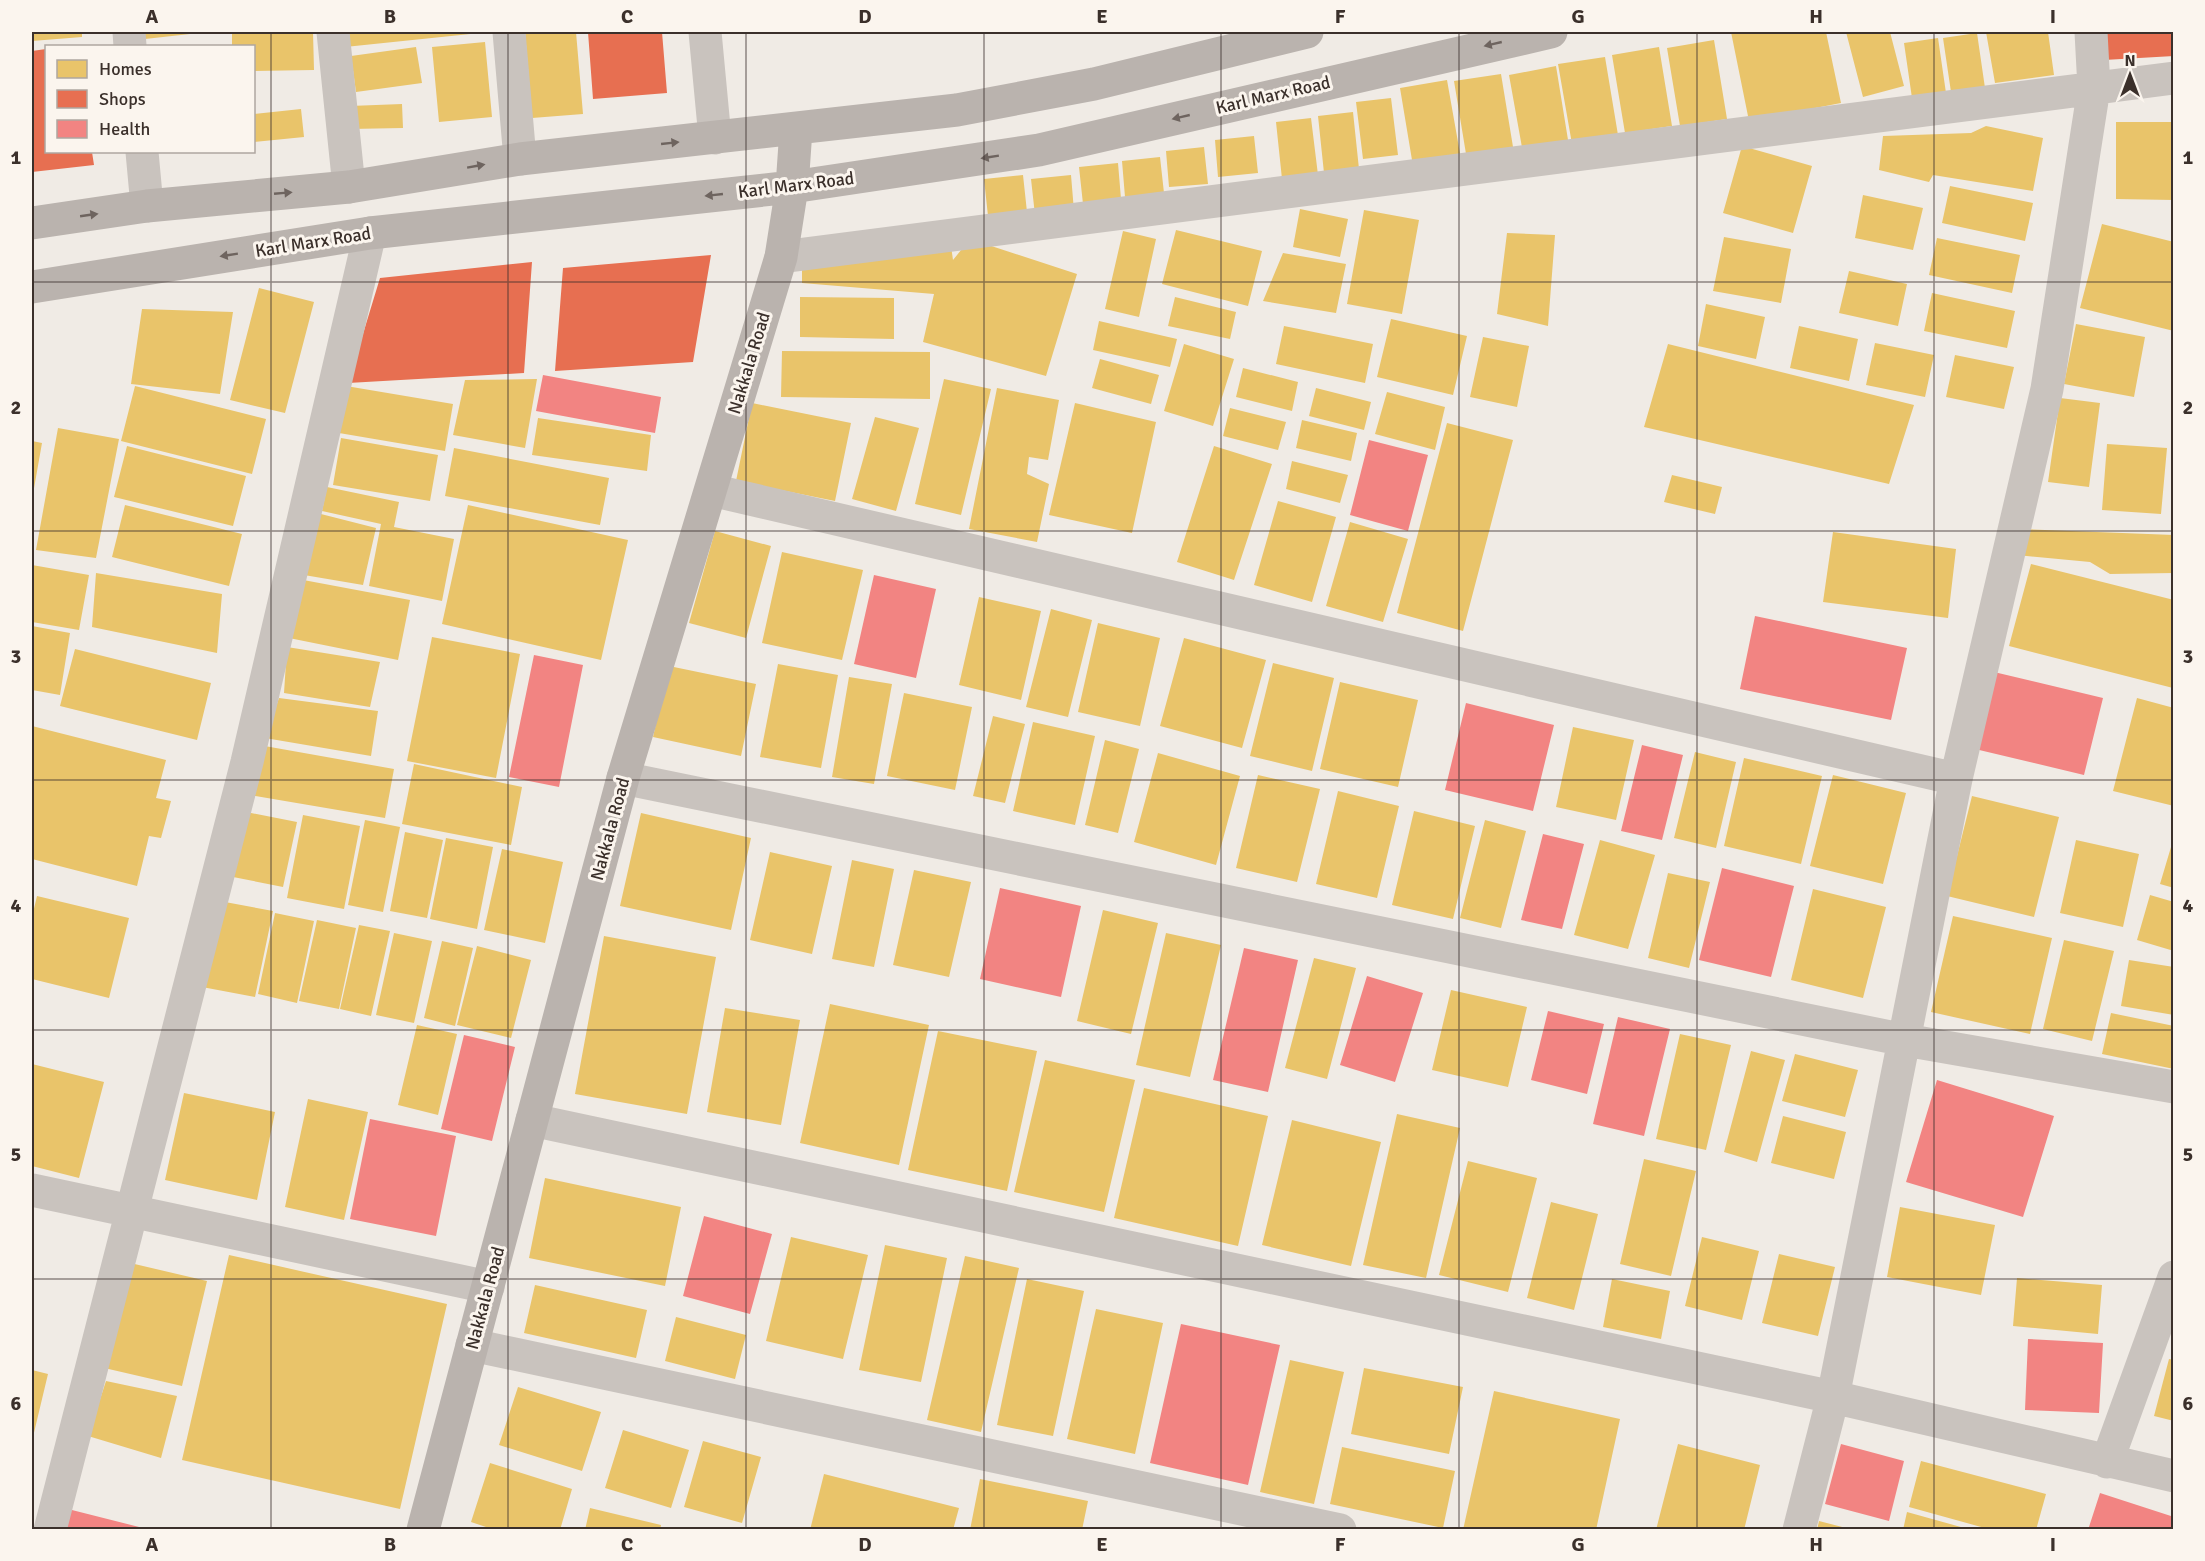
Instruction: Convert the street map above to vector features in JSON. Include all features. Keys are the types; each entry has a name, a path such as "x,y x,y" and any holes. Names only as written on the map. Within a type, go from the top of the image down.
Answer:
{"main road":[{"path":"32,223 147,206 349,187 520,159 796,129 980,105 1094,84 1306,32"},
{"name":"Karl Marx Road","path":"32,286 370,232 792,187 1039,150 1551,32"},
{"name":"Nakkala Road","path":"423,1530 623,778 781,257 792,187 796,129"}],"street":[{"path":"333,32 349,187"},
{"path":"509,32 520,159"},
{"path":"705,32 715,138"},
{"path":"1799,1530 1833,1397 1956,779 2047,389 2094,88 2091,32"},
{"path":"781,257 1100,218 2174,78"},
{"path":"142,153 147,206"},
{"path":"50,1530 247,762 370,232"},
{"path":"711,490 1956,779"},
{"path":"623,778 1905,1040 2174,1087"},
{"path":"532,1120 1833,1397 2174,1476"},
{"path":"32,1190 488,1287"},
{"path":"2107,1462 2174,1277"},
{"path":"472,1345 1340,1530"}],"building: Homes":[{"path":"32,32 82,32 82,37 32,41"},
{"path":"145,32 199,32 199,33 145,39"},
{"path":"232,32 313,32 314,70 255,71 255,45 232,45"},
{"path":"344,32 480,32 480,33 345,47"},
{"path":"525,32 576,32 583,114 532,118"},
{"path":"1731,32 1826,32 1841,103 1749,121"},
{"path":"1846,32 1890,32 1904,86 1863,97"},
{"path":"1986,32 2048,32 2054,75 1995,83"},
{"path":"1977,33 1985,88 1951,92 1943,38"},
{"path":"1938,38 1946,93 1912,98 1904,43"},
{"path":"1714,40 1727,119 1680,126 1667,48"},
{"path":"485,42 492,117 439,122 432,47"},
{"path":"416,47 422,83 356,92 351,56"},
{"path":"1659,47 1672,126 1625,133 1612,55"},
{"path":"1605,57 1618,135 1572,144 1558,64"},
{"path":"1556,66 1569,146 1523,153 1509,75"},
{"path":"1501,74 1514,153 1467,160 1454,81"},
{"path":"1447,80 1461,159 1413,166 1400,88"},
{"path":"1391,98 1398,155 1363,159 1356,102"},
{"path":"402,104 403,128 350,129 350,106"},
{"path":"301,109 304,137 255,142 255,114"},
{"path":"1353,112 1359,169 1324,173 1318,116"},
{"path":"1311,118 1318,175 1282,179 1276,122"},
{"path":"2116,122 2174,122 2174,200 2116,199"},
{"path":"1986,126 2043,138 2033,191 1933,175 1929,182 1879,170 1883,136 1971,133"},
{"path":"1254,136 1258,173 1218,177 1215,140"},
{"path":"1742,146 1812,166 1793,233 1723,213"},
{"path":"1204,147 1208,184 1169,187 1166,151"},
{"path":"1160,157 1164,193 1125,197 1122,161"},
{"path":"1118,163 1121,199 1083,204 1079,167"},
{"path":"1023,175 1027,212 988,216 984,179"},
{"path":"1071,175 1074,211 1035,215 1031,179"},
{"path":"1950,186 2033,203 2025,241 1942,223"},
{"path":"1863,195 1923,208 1913,250 1855,238"},
{"path":"1300,209 1348,219 1340,257 1293,247"},
{"path":"1364,210 1419,220 1402,314 1347,304"},
{"path":"2102,224 2174,242 2174,331 2080,308"},
{"path":"1176,230 1262,251 1248,306 1162,284"},
{"path":"1123,231 1156,239 1139,317 1105,309"},
{"path":"1507,233 1555,235 1548,326 1497,314"},
{"path":"1724,237 1791,249 1781,303 1713,291"},
{"path":"1937,238 2020,255 2012,293 1929,275"},
{"path":"970,239 1077,274 1046,376 923,342 934,294 802,283 802,243 951,246 953,260"},
{"path":"1283,253 1346,264 1336,313 1263,301"},
{"path":"1849,271 1907,284 1898,326 1839,313"},
{"path":"259,288 314,302 285,413 230,400"},
{"path":"1932,293 2015,311 2007,348 1924,331"},
{"path":"800,297 894,298 894,339 800,337"},
{"path":"1175,297 1236,312 1230,339 1168,326"},
{"path":"1706,304 1765,317 1756,359 1698,346"},
{"path":"142,309 233,312 220,394 131,384"},
{"path":"1391,319 1467,336 1453,395 1377,377"},
{"path":"1099,321 1177,339 1170,367 1093,350"},
{"path":"2076,324 2145,337 2134,397 2064,384"},
{"path":"1284,326 1373,344 1365,383 1276,364"},
{"path":"1799,326 1858,339 1849,381 1790,368"},
{"path":"1483,337 1529,346 1517,407 1470,397"},
{"path":"1875,343 1934,355 1925,397 1866,385"},
{"path":"1184,344 1234,359 1213,426 1164,411"},
{"path":"1668,344 1914,405 1889,484 1644,427"},
{"path":"782,351 930,352 930,399 781,397"},
{"path":"1955,355 2014,367 2004,409 1946,397"},
{"path":"1100,359 1159,375 1151,404 1092,388"},
{"path":"1243,368 1298,382 1292,411 1236,397"},
{"path":"537,379 525,448 453,435 465,380"},
{"path":"944,379 991,389 961,515 915,504"},
{"path":"135,386 266,419 252,474 121,441"},
{"path":"346,386 453,404 445,451 339,433"},
{"path":"997,388 1059,400 1048,460 1029,457 1027,474 1049,484 1037,542 969,529"},
{"path":"1316,388 1371,402 1364,430 1309,416"},
{"path":"1387,392 1445,407 1435,450 1375,434"},
{"path":"2060,398 2100,403 2089,487 2048,482"},
{"path":"752,403 851,423 835,501 736,481"},
{"path":"1075,403 1156,422 1132,533 1049,515"},
{"path":"1230,408 1286,422 1278,450 1223,436"},
{"path":"875,417 919,428 896,511 852,499"},
{"path":"538,418 651,435 647,471 532,455"},
{"path":"1302,420 1357,433 1351,461 1296,448"},
{"path":"1447,423 1513,440 1463,631 1397,613"},
{"path":"58,428 119,439 96,558 36,550"},
{"path":"341,438 438,455 430,501 333,485"},
{"path":"32,441 42,443 33,494 32,494"},
{"path":"2107,444 2167,448 2161,514 2102,510"},
{"path":"127,446 246,476 233,526 114,497"},
{"path":"1214,446 1272,464 1234,580 1177,562"},
{"path":"454,448 609,478 600,525 445,496"},
{"path":"1292,461 1348,475 1340,503 1286,489"},
{"path":"1672,475 1722,487 1715,514 1664,502"},
{"path":"327,487 399,502 394,527 454,539 442,601 369,586 381,524 322,511"},
{"path":"1278,501 1336,517 1312,602 1254,585"},
{"path":"125,505 242,534 229,586 112,557"},
{"path":"468,505 628,540 601,660 442,624"},
{"path":"317,513 376,528 363,585 304,575"},
{"path":"1350,522 1408,539 1383,622 1326,606"},
{"path":"2020,529 2174,535 2174,573 2110,574 2090,562 2017,555"},
{"path":"715,531 771,546 746,638 689,623"},
{"path":"1833,532 1956,549 1948,618 1823,602"},
{"path":"782,552 863,570 842,660 762,643"},
{"path":"2031,564 2174,600 2173,688 2009,646"},
{"path":"32,565 89,575 79,630 32,622"},
{"path":"96,573 222,594 217,653 92,627"},
{"path":"298,579 410,600 398,660 284,637"},
{"path":"979,597 1041,611 1021,700 959,685"},
{"path":"1051,609 1092,620 1068,717 1026,707"},
{"path":"1098,623 1160,638 1140,726 1078,712"},
{"path":"32,626 70,633 60,695 32,690"},
{"path":"432,637 520,654 496,778 407,761"},
{"path":"1184,638 1266,660 1242,748 1160,726"},
{"path":"287,647 380,662 370,707 284,693"},
{"path":"75,649 211,683 197,740 60,706"},
{"path":"1273,663 1334,678 1312,771 1250,756"},
{"path":"778,664 838,675 821,768 760,757"},
{"path":"669,666 756,684 741,756 653,737"},
{"path":"849,677 892,684 874,784 832,777"},
{"path":"1340,682 1418,700 1398,787 1320,769"},
{"path":"904,693 972,707 955,790 887,776"},
{"path":"279,698 378,711 371,756 265,738"},
{"path":"2137,698 2174,708 2174,806 2113,791"},
{"path":"993,716 1025,724 1005,803 973,796"},
{"path":"1033,722 1095,736 1075,825 1013,811"},
{"path":"32,726 166,760 156,798 171,801 161,838 149,836 137,886 32,859"},
{"path":"1573,727 1634,740 1616,820 1556,807"},
{"path":"1105,740 1139,749 1118,833 1085,825"},
{"path":"259,745 394,769 385,818 244,794"},
{"path":"1695,752 1736,762 1716,848 1674,838"},
{"path":"1158,753 1240,776 1216,865 1134,842"},
{"path":"1744,758 1822,776 1801,864 1724,846"},
{"path":"414,764 522,787 511,845 402,824"},
{"path":"1258,775 1320,789 1297,882 1236,868"},
{"path":"1833,775 1906,793 1883,884 1810,866"},
{"path":"1338,791 1399,806 1377,898 1316,884"},
{"path":"1972,796 2059,817 2034,917 1947,896"},
{"path":"241,811 297,822 283,887 228,876"},
{"path":"1414,811 1475,826 1453,919 1392,905"},
{"path":"641,813 751,838 731,930 620,906"},
{"path":"303,815 360,826 344,909 287,898"},
{"path":"365,820 400,827 383,912 348,905"},
{"path":"1485,820 1526,831 1501,928 1460,918"},
{"path":"405,832 443,840 427,918 390,911"},
{"path":"446,838 493,847 477,929 430,919"},
{"path":"1600,840 1655,855 1628,949 1574,935"},
{"path":"2076,840 2139,854 2123,927 2060,913"},
{"path":"2171,847 2174,848 2174,888 2160,884"},
{"path":"502,849 563,862 545,943 484,930"},
{"path":"770,852 832,866 812,954 750,940"},
{"path":"852,860 894,869 874,967 832,959"},
{"path":"914,870 971,882 949,977 893,965"},
{"path":"1668,873 1710,882 1689,968 1648,958"},
{"path":"1813,889 1886,907 1863,998 1791,980"},
{"path":"2150,895 2174,902 2174,951 2137,940"},
{"path":"37,896 129,918 109,998 32,979 32,917"},
{"path":"225,902 273,911 255,997 202,987"},
{"path":"1103,910 1158,923 1131,1034 1077,1021"},
{"path":"275,913 314,921 297,1003 258,994"},
{"path":"1953,916 2052,938 2030,1034 1931,1012"},
{"path":"317,920 356,928 339,1009 299,1001"},
{"path":"359,925 390,931 371,1016 340,1009"},
{"path":"394,933 432,941 414,1023 376,1015"},
{"path":"1166,933 1221,945 1190,1077 1136,1065"},
{"path":"604,936 716,957 687,1114 575,1094"},
{"path":"2064,940 2114,951 2092,1041 2043,1029"},
{"path":"442,941 473,948 455,1026 424,1018"},
{"path":"477,946 531,960 511,1038 457,1025"},
{"path":"1314,958 1356,968 1327,1079 1285,1068"},
{"path":"2129,960 2174,967 2174,1015 2121,1006"},
{"path":"1451,990 1527,1007 1508,1087 1432,1070"},
{"path":"830,1004 929,1025 899,1165 800,1143"},
{"path":"725,1008 800,1020 781,1125 707,1112"},
{"path":"2111,1013 2174,1026 2174,1069 2102,1054"},
{"path":"417,1025 457,1034 438,1115 398,1105"},
{"path":"938,1031 1037,1051 1007,1191 908,1170"},
{"path":"1680,1034 1731,1045 1706,1150 1656,1139"},
{"path":"1751,1051 1785,1060 1757,1162 1724,1152"},
{"path":"1795,1054 1858,1070 1845,1117 1782,1101"},
{"path":"1045,1060 1135,1080 1104,1212 1014,1192"},
{"path":"32,1064 104,1082 79,1178 32,1166"},
{"path":"1144,1088 1268,1116 1238,1246 1114,1218"},
{"path":"184,1093 275,1112 257,1200 165,1180"},
{"path":"308,1099 368,1112 344,1220 285,1207"},
{"path":"1397,1114 1460,1128 1426,1278 1363,1265"},
{"path":"1783,1116 1846,1132 1834,1179 1771,1163"},
{"path":"1292,1120 1381,1142 1351,1266 1262,1245"},
{"path":"1644,1159 1696,1171 1671,1276 1620,1264"},
{"path":"1468,1161 1537,1178 1508,1292 1439,1275"},
{"path":"545,1178 681,1207 665,1286 529,1258"},
{"path":"1551,1202 1598,1214 1574,1310 1527,1298"},
{"path":"1900,1207 1995,1225 1981,1295 1887,1277"},
{"path":"791,1237 868,1255 843,1359 766,1341"},
{"path":"1702,1237 1759,1251 1742,1320 1685,1306"},
{"path":"885,1245 947,1258 921,1382 859,1370"},
{"path":"1779,1254 1835,1267 1818,1336 1762,1323"},
{"path":"229,1255 447,1304 400,1509 182,1460"},
{"path":"965,1256 1019,1268 981,1432 927,1420"},
{"path":"126,1262 207,1281 182,1386 100,1367"},
{"path":"2017,1278 2102,1285 2098,1334 2013,1326"},
{"path":"1027,1279 1084,1291 1053,1436 997,1425"},
{"path":"1612,1279 1670,1291 1661,1339 1603,1327"},
{"path":"535,1285 647,1310 636,1358 524,1333"},
{"path":"1096,1309 1163,1323 1135,1454 1067,1439"},
{"path":"676,1317 746,1335 735,1379 665,1361"},
{"path":"2169,1359 2174,1360 2174,1421 2154,1416"},
{"path":"1290,1360 1344,1372 1314,1504 1260,1492"},
{"path":"1364,1368 1463,1387 1449,1454 1351,1434"},
{"path":"32,1370 48,1374 32,1441"},
{"path":"106,1381 177,1396 161,1458 88,1436"},
{"path":"518,1387 601,1412 582,1471 499,1445"},
{"path":"1494,1391 1620,1419 1596,1530 1463,1530"},
{"path":"623,1430 689,1450 671,1508 605,1488"},
{"path":"703,1441 761,1457 742,1523 684,1507"},
{"path":"1678,1444 1760,1465 1744,1530 1656,1530"},
{"path":"1342,1447 1455,1471 1443,1528 1330,1504"},
{"path":"1921,1461 2046,1494 2036,1530 1992,1530 1909,1507"},
{"path":"490,1463 572,1489 560,1530 495,1530 471,1522"},
{"path":"824,1474 959,1508 953,1530 810,1530"},
{"path":"980,1479 1088,1501 1082,1530 970,1530"},
{"path":"590,1508 661,1525 660,1530 585,1530"},
{"path":"1907,1512 1968,1529 1968,1530 1903,1530"},
{"path":"1819,1521 1850,1529 1850,1530 1817,1530"}],"building: Shops":[{"path":"588,32 662,32 667,93 593,99"},
{"path":"2102,32 2174,32 2174,56 2104,60"},
{"path":"45,49 45,153 92,153 94,165 32,172 32,51"},
{"path":"711,255 693,362 555,371 563,268"},
{"path":"532,262 524,373 348,383 380,278"}],"building: Health":[{"path":"543,375 661,397 655,433 536,411"},
{"path":"1369,440 1428,455 1408,531 1350,515"},
{"path":"874,575 936,589 916,678 854,664"},
{"path":"1755,616 1907,648 1891,720 1740,689"},
{"path":"534,655 583,665 559,787 509,777"},
{"path":"1994,672 2103,698 2084,775 1975,749"},
{"path":"1466,703 1554,725 1533,811 1445,790"},
{"path":"1642,745 1683,755 1662,840 1621,831"},
{"path":"1543,834 1584,844 1562,929 1521,920"},
{"path":"1722,868 1794,886 1771,977 1699,960"},
{"path":"1000,888 1081,906 1061,997 980,979"},
{"path":"1244,948 1298,960 1268,1092 1213,1080"},
{"path":"1367,976 1423,993 1395,1082 1340,1065"},
{"path":"1548,1011 1604,1024 1587,1094 1531,1080"},
{"path":"1618,1017 1670,1029 1644,1136 1593,1124"},
{"path":"464,1035 515,1047 492,1141 441,1129"},
{"path":"1937,1080 2054,1116 2023,1217 1906,1182"},
{"path":"370,1119 456,1136 436,1236 350,1219"},
{"path":"704,1216 772,1234 750,1314 683,1296"},
{"path":"1181,1324 1280,1345 1248,1485 1150,1463"},
{"path":"2028,1339 2103,1343 2099,1413 2025,1410"},
{"path":"1841,1444 1904,1461 1889,1521 1825,1504"},
{"path":"2100,1493 2174,1517 2174,1530 2088,1530"},
{"path":"64,1508 147,1529 59,1530"}]}
